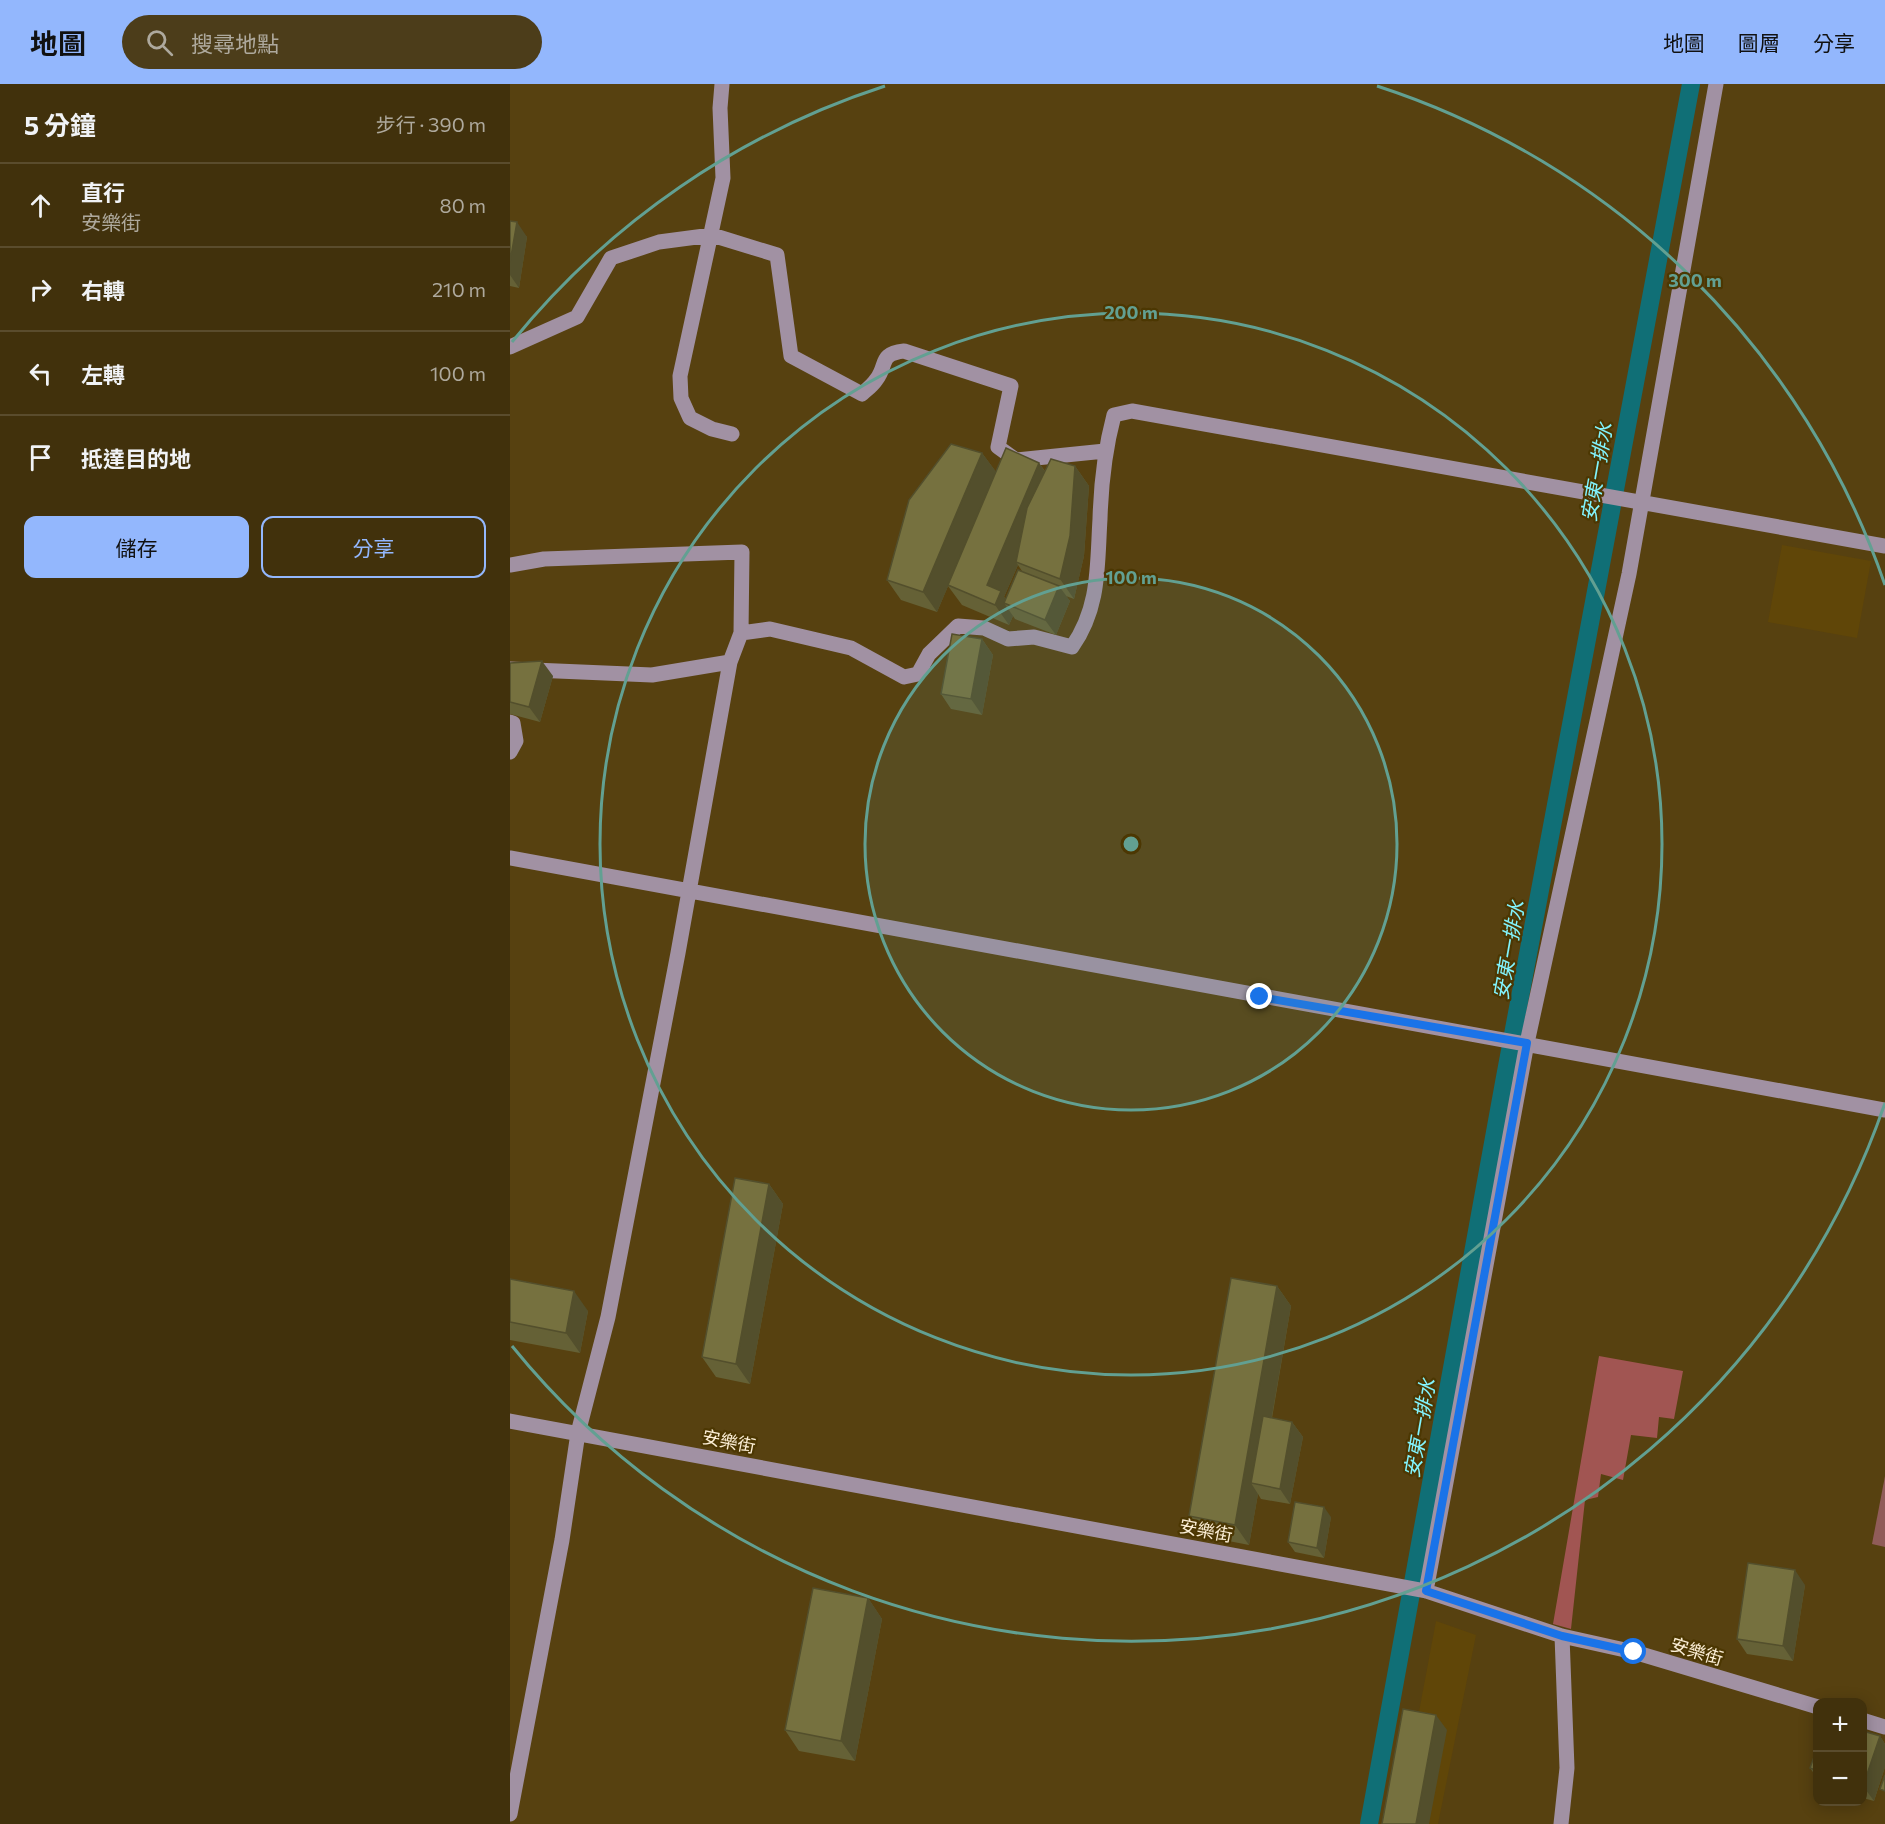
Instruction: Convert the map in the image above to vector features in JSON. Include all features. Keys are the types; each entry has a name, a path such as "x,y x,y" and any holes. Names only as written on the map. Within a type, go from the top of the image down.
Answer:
{"street":[{"path":"722,84 720,108 723,178 680,376 681,399 690,418 712,429 732,434"},
{"path":"1426,1591 1527,1043 1629,574 1716,84"},
{"path":"510,347 578,317 611,258 659,242 712,235 777,255 791,356 862,394 878,379 884,360 892,353 904,351 1011,386 998,447 1016,460 1105,452"},
{"path":"741,633 770,629 851,648 904,677 918,674 929,654 958,627 984,628 1008,639 1034,637 1072,646 1086,627 1099,573 1105,452 1113,415 1132,411 1885,546"},
{"path":"510,565 544,559 742,552 741,633 730,662 608,1317 578,1433 562,1539 510,1814"},
{"path":"510,669 652,675 730,662"},
{"path":"510,722 513,723 516,741 510,752"},
{"path":"510,858 1885,1110"},
{"name":"安樂街","path":"510,1420 1426,1591 1562,1636 1634,1652 1813,1706"},
{"path":"1561,1824 1567,1768 1562,1636"},
{"path":"1867,1721 1885,1727"}],"shaded area":[{"path":"1782,545 1871,561 1857,638 1768,622"},
{"path":"1599,1356 1683,1371 1674,1419 1659,1417 1657,1438 1631,1435 1623,1480 1601,1474 1598,1497 1585,1500 1571,1629 1553,1624"},
{"path":"1885,1476 1885,1547 1872,1544"},
{"path":"1436,1621 1476,1635 1438,1824 1398,1824"}],"building":[{"path":"510,221 517,222 510,262"},
{"path":"951,444 982,453 923,592 887,580 909,500"},
{"path":"1006,448 1039,463 987,585 1001,591 995,605 948,585"},
{"path":"1051,459 1075,466 1070,536 1060,579 1016,562 1027,508"},
{"path":"1018,570 1059,586 1045,620 1004,603"},
{"path":"952,634 982,639 971,699 941,694"},
{"path":"542,661 529,707 510,702 510,663"},
{"path":"735,1178 769,1184 736,1364 702,1357"},
{"path":"1231,1278 1277,1286 1235,1525 1189,1516"},
{"path":"510,1279 574,1291 566,1333 510,1322"},
{"path":"1263,1416 1292,1422 1280,1489 1251,1483"},
{"path":"1295,1502 1324,1507 1317,1548 1288,1542"},
{"path":"1748,1563 1795,1570 1783,1646 1737,1639"},
{"path":"813,1588 868,1598 841,1741 785,1730"},
{"path":"1403,1709 1436,1715 1416,1824 1382,1824"},
{"path":"1867,1732 1880,1736 1867,1774"},
{"path":"1885,1775 1885,1791 1880,1789"}],"waterway":[{"name":"安東一排水","path":"1369,1824 1505,1077 1691,84"}],"route":[{"path":"1260,997 1527,1043 1426,1591 1562,1636 1634,1652"}]}
